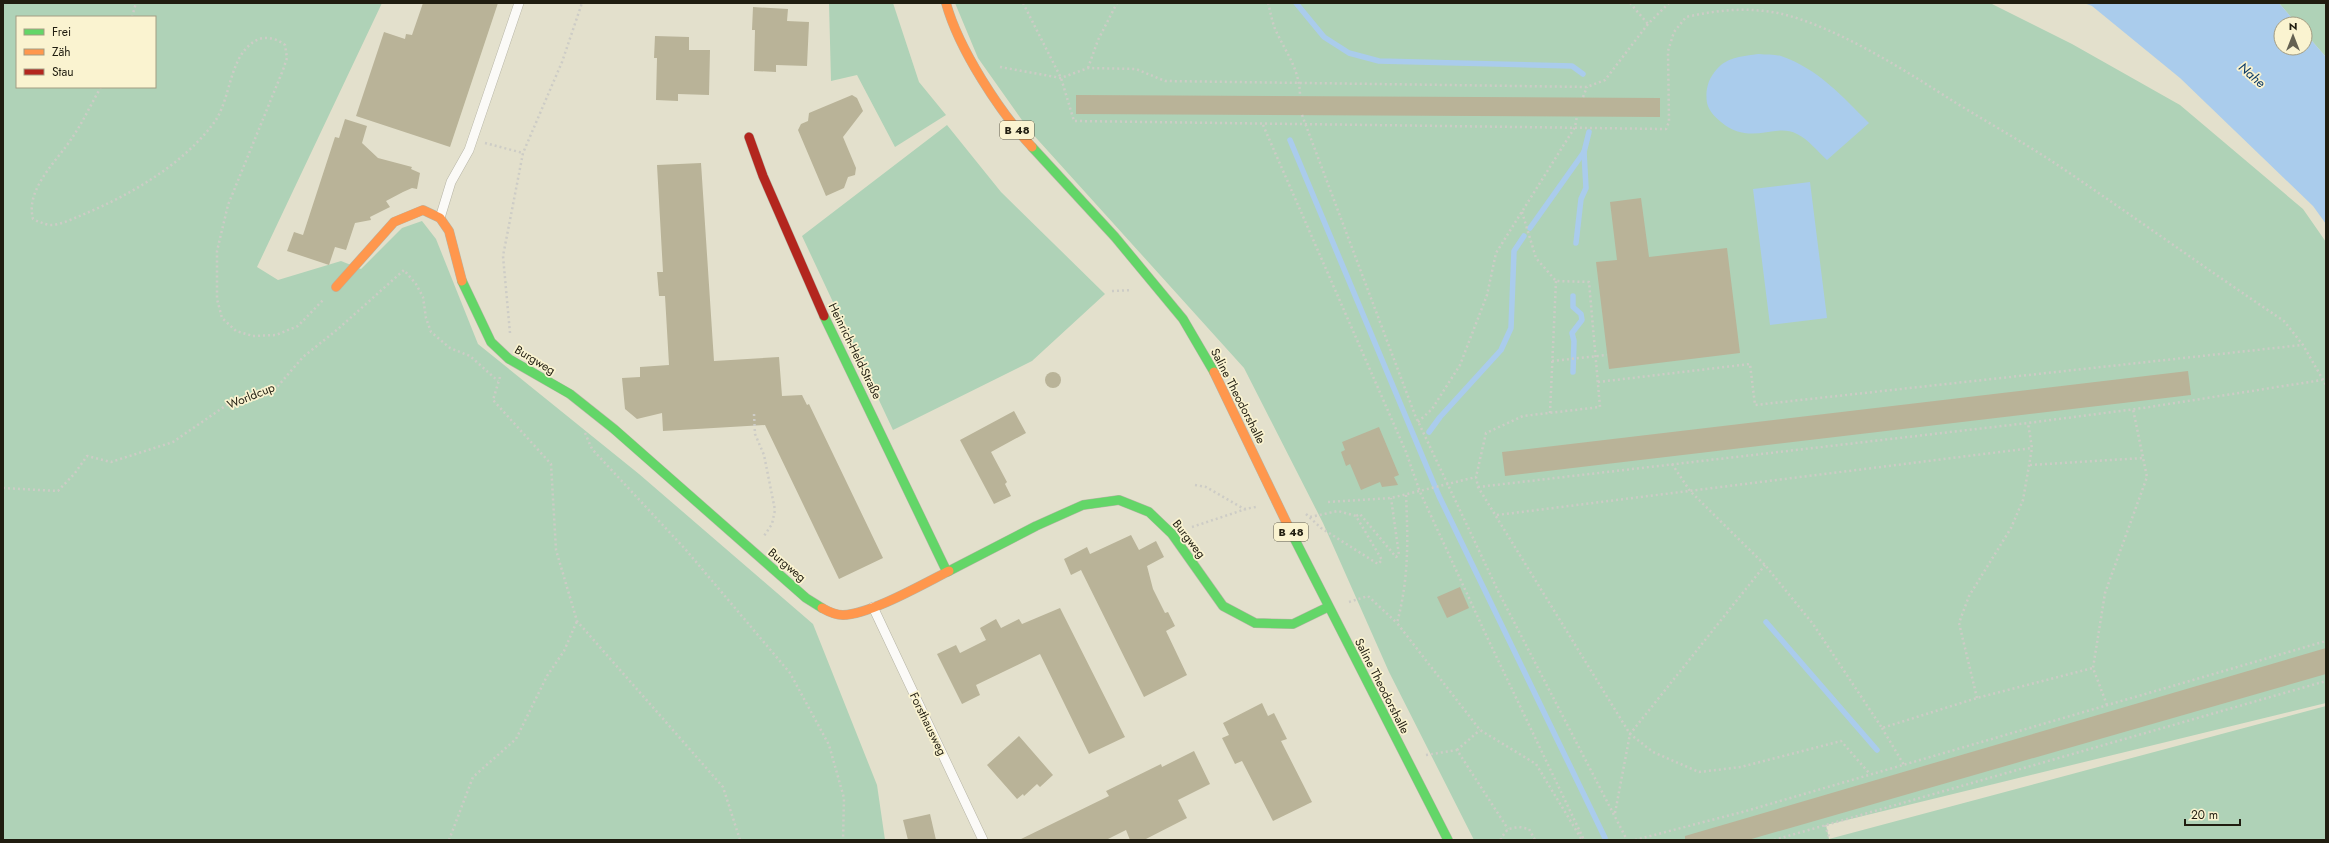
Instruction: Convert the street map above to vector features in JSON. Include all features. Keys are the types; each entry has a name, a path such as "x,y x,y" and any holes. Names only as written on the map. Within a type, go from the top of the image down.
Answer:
{"street":[{"name":"Saline Theodorshalle","path":"946,3 972,63 1020,134 1116,237 1183,319 1222,387 1328,607 1448,840"},
{"name":"Heinrich-Held-Straße","path":"749,137 762,176 807,281 947,572"},
{"path":"336,287 394,222 423,210 440,218"},
{"name":"Burgweg","path":"440,218 449,231 464,287 491,342 509,359 570,394 614,429 753,553 822,609 843,615 873,607 947,572 1036,526 1083,505 1119,500 1149,512 1172,534 1224,606 1255,623 1293,624 1328,607"}],"lane":[{"path":"440,218 451,182 463,163 472,140 519,3"},
{"name":"Forsthausweg","path":"873,607 983,840"}],"path":[{"path":"132,16 136,3"},
{"path":"582,3 562,62 523,153 503,256 511,340 509,359 498,382 493,400 551,464 556,550 577,621 723,787 740,840"},
{"path":"1023,3 1060,78 1074,121 1263,125 1666,129 1669,122 1668,51 1674,32 1686,17 1722,10 1752,10 1778,14 1807,22 1838,34 1933,88 2061,168 2284,321 2303,344 2326,385"},
{"path":"1088,68 1098,40 1118,3"},
{"path":"1268,3 1276,31 1300,81 1300,96"},
{"path":"1630,3 1648,24"},
{"path":"972,63 1060,78 1088,68 1136,69 1165,81 1300,81 1587,87 1604,80 1648,24 1669,3"},
{"path":"100,88 73,138 42,180 34,195 31,211 33,219 41,223 51,225 63,223 103,207 162,172 178,160 213,124 223,107 237,64 244,51 253,42 266,37 279,40 285,45 287,58 283,70 228,205 217,251 217,299 222,318 236,331 253,336 276,335 298,326 336,287"},
{"path":"1583,97 1587,87"},
{"path":"1302,115 1418,422 1446,484 1499,593 1615,814 1627,840"},
{"path":"1418,422 1432,409 1460,366 1487,295 1496,253 1576,127 1578,116"},
{"path":"1263,125 1406,452 1420,492 1583,840"},
{"path":"472,140 523,153"},
{"path":"1522,212 1536,258 1556,281 1550,413"},
{"name":"Worldcup","path":"3,488 58,491 75,473 87,456 111,462 173,442 231,402 278,386 302,357 338,330 404,270 416,284 423,296 426,318 431,332 450,348 470,356 498,382"},
{"path":"1556,281 1589,282 1600,407 1524,416 1486,433 1476,477 1478,487 1497,515 1630,734 1653,752 1699,772 1741,767 1841,742 1870,774"},
{"path":"1598,382 1750,364 1755,405 2303,344"},
{"path":"1552,362 1607,355"},
{"path":"1478,487 2028,423 2133,409 2322,380"},
{"path":"2106,705 2093,668 2105,593 2147,477 2133,409"},
{"path":"753,553 772,524 775,510 764,455 755,434 754,414"},
{"path":"1977,698 1959,623 1969,596 2011,528 2023,500 2032,448 2028,423"},
{"path":"583,428 592,449 686,550 790,673 829,745 844,798 843,840"},
{"path":"1497,515 2032,448"},
{"path":"2030,465 2143,458"},
{"path":"1672,464 1690,491 1765,565 1813,624 1882,728 1904,765"},
{"path":"1328,502 1391,498 1476,477"},
{"path":"1195,485 1206,487 1246,509"},
{"path":"1397,623 1405,592 1408,554 1406,495"},
{"path":"1310,517 1338,511 1356,516 1360,514 1396,557 1399,554 1391,498"},
{"path":"1172,534 1246,509 1256,507 1258,513"},
{"path":"1301,509 1321,528 1378,564 1382,560 1356,516"},
{"path":"1615,814 1630,734 1765,565"},
{"path":"1328,607 1368,596 1397,623 1480,730 1536,764 1583,840"},
{"path":"449,840 473,777 516,739 547,676 564,651 577,621"},
{"path":"1635,840 1746,811 2326,641"},
{"path":"1882,728 1977,698 2093,668"},
{"path":"1774,840 2326,680"},
{"path":"1406,759 1457,750 1480,730"},
{"path":"1457,750 1508,829"},
{"path":"1826,825 1830,840"},
{"path":"1502,840 1501,838 1508,829 1520,827 1529,829 1535,840"}],"green space":[{"path":"3,3 382,3 257,267 278,280 341,261 361,269 402,228 422,221 436,239 478,344 639,474 813,624 877,785 885,840 3,840"},
{"path":"829,3 893,3 919,82 946,115 895,147 857,75 831,81"},
{"path":"955,3 1990,3 2072,44 2180,105 2303,209 2326,242 2326,703 1826,825 1829,839 2326,706 2326,840 1474,840 1389,672 1323,523 1244,368 1029,130 978,58"},
{"path":"2279,3 2326,3 2326,57 2313,42 2313,16 2290,16"},
{"path":"947,125 1001,192 1105,294 1032,361 893,430 802,236"}],"water":[{"name":"Nahe","path":"2084,3 2279,3 2290,16 2273,16 2273,56 2313,56 2313,42 2326,57 2326,224 2313,206 2180,78 2092,6"},
{"path":"1759,54 1781,56 1806,68 1829,84 1869,123 1827,160 1805,139 1789,131 1752,134 1742,133 1732,129 1721,122 1709,109 1706,94 1709,81 1717,69 1726,62 1736,58"},
{"path":"1810,182 1827,318 1770,325 1753,189"}],"building":[{"path":"423,3 498,3 450,147 356,116 384,32 405,39 406,34 412,35"},
{"path":"753,7 788,9 787,21 809,22 807,66 776,65 776,72 754,71 755,30 752,30"},
{"path":"655,36 689,37 689,50 710,50 709,95 678,94 678,101 656,100 657,58 654,58"},
{"path":"852,95 857,98 863,111 843,137 856,168 855,175 848,177 844,188 826,196 798,130 801,124 808,121 809,113"},
{"path":"1076,95 1660,98 1660,117 1076,114"},
{"path":"345,119 367,126 362,143 378,158 412,167 411,169 420,173 417,189 412,188 386,201 390,207 370,217 371,220 355,223 346,250 335,247 329,265 287,251 294,232 303,235 335,137 339,138"},
{"path":"701,163 714,361 779,357 782,396 802,395 807,405 809,404 883,558 839,579 765,425 663,431 662,413 637,419 625,409 622,378 640,377 640,367 669,365 665,296 659,296 657,272 663,272 657,165"},
{"path":"1641,198 1649,257 1727,248 1740,353 1609,369 1596,262 1617,260 1610,202"},
{"path":"2188,371 2191,395 1505,476 1502,452"},
{"path":"1050,372 1056,372 1061,377 1059,386 1056,388 1050,388 1045,383 1045,377"},
{"path":"1014,411 1026,433 991,452 1007,482 1005,484 1011,496 994,504 960,440"},
{"path":"1379,427 1399,475 1394,477 1398,485 1382,487 1380,482 1361,490 1350,464 1346,466 1341,452 1345,450 1342,442"},
{"path":"1131,535 1139,550 1156,541 1164,557 1147,566 1153,589 1165,613 1168,612 1175,626 1166,631 1187,675 1144,697 1081,570 1071,575 1064,559 1087,547 1090,554"},
{"path":"1460,587 1469,608 1447,618 1437,597"},
{"path":"1060,608 1125,737 1089,754 1040,654 976,685 980,695 962,704 937,654 956,645 960,653 986,640 980,628 996,619 1001,628 1019,619 1022,624"},
{"path":"2326,648 2326,674 1748,840 1685,840 1685,836"},
{"path":"1262,703 1268,716 1274,713 1287,739 1281,741 1312,802 1273,821 1242,761 1235,764 1222,738 1229,735 1223,723"},
{"path":"1019,736 1053,775 1040,787 1037,784 1024,796 1023,794 1017,799 987,765"},
{"path":"1194,751 1210,784 1178,800 1187,818 1144,840 1130,840 1126,830 1106,840 1019,840 1109,796 1106,791 1161,764 1162,767"},
{"path":"930,814 936,840 908,840 903,820"}],"waterway":[{"path":"1296,3 1324,37 1349,53 1379,61 1572,66 1583,74"},
{"path":"1530,228 1584,152 1589,132"},
{"path":"1290,140 1439,496 1605,838"},
{"path":"1576,243 1581,199 1586,188 1584,152"},
{"path":"1429,432 1440,417 1501,350 1511,328 1514,251 1524,236"},
{"path":"1573,296 1573,307 1581,314 1582,320 1572,333 1574,341 1573,372"},
{"path":"1766,622 1877,750"}],"traffic: fast":[{"path":"1032,147 1115,237 1183,319 1214,372"},
{"path":"462,281 491,342 509,359 570,394 614,429 806,598 822,608"},
{"path":"824,316 947,572"},
{"path":"949,571 1036,526 1083,505 1119,500 1149,512 1172,534 1223,606 1255,623 1293,624 1328,607"},
{"path":"1291,532 1448,840"}],"traffic: slow":[{"path":"946,3 952,21 970,60 994,98 1032,147"},
{"path":"336,287 394,222 423,210 440,218 449,231 462,281"},
{"path":"1214,372 1291,532"},
{"path":"822,608 832,613 843,615 868,610 897,598 949,571"}],"traffic: jam":[{"path":"749,137 763,176 824,316"}]}
